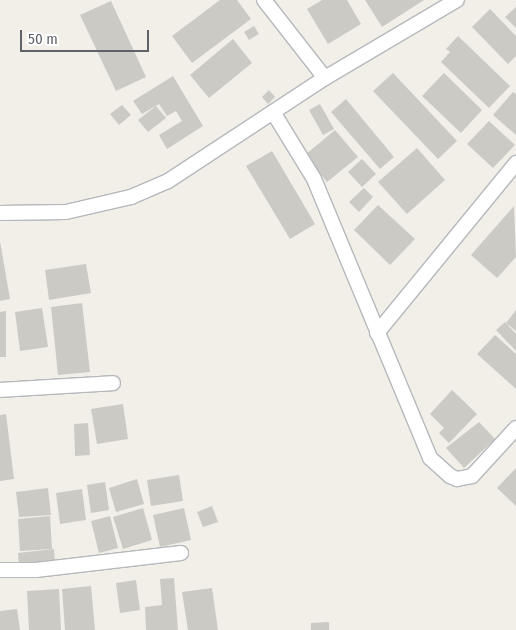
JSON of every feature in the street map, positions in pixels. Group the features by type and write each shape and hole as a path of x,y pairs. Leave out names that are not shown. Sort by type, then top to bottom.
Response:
{"street":[{"path":"264,0 325,78"},
{"path":"0,213 66,212 132,197 168,181 325,78 456,0"},
{"path":"273,112 314,179 430,458 450,476 457,479 472,476 516,428"},
{"path":"377,333 516,163"},
{"path":"0,390 113,383"},
{"path":"0,570 36,570 181,553"}],"building":[{"path":"220,0 237,0 251,19 192,63 172,36"},
{"path":"322,0 347,0 361,24 328,44 307,9"},
{"path":"365,0 424,0 382,27"},
{"path":"111,1 146,77 116,91 80,15"},
{"path":"516,7 516,28 505,17"},
{"path":"490,9 516,36 516,56 508,64 472,27"},
{"path":"254,26 259,34 249,40 244,32"},
{"path":"458,36 510,86 489,108 441,62 450,52 446,49"},
{"path":"233,39 252,63 209,98 190,75"},
{"path":"393,73 457,141 438,159 373,91"},
{"path":"444,73 482,110 461,133 422,96"},
{"path":"173,76 203,126 167,149 159,135 182,121 176,111 167,116 159,104 142,114 133,101"},
{"path":"269,90 275,97 268,104 262,97"},
{"path":"513,92 516,94 516,135 493,115"},
{"path":"346,99 394,157 380,169 331,112"},
{"path":"320,104 334,129 323,135 309,110"},
{"path":"122,105 131,115 119,125 110,114"},
{"path":"156,106 166,118 148,132 138,120"},
{"path":"489,121 515,145 493,168 467,144"},
{"path":"335,130 358,157 327,182 305,155"},
{"path":"417,148 445,180 407,214 378,182"},
{"path":"272,151 315,224 290,239 246,166"},
{"path":"362,159 376,174 362,187 348,172"},
{"path":"364,188 373,197 359,212 349,202"},
{"path":"378,205 415,239 390,265 354,230"},
{"path":"514,206 516,257 497,278 471,255"},
{"path":"0,241 10,299 0,301"},
{"path":"86,264 91,293 49,300 45,270"},
{"path":"82,303 90,372 58,375 51,307"},
{"path":"42,308 48,347 20,351 15,312"},
{"path":"516,310 516,331 506,323"},
{"path":"6,311 6,357 0,357 0,312"},
{"path":"505,322 516,334 516,351 496,330"},
{"path":"495,335 516,354 516,389 477,354"},
{"path":"452,390 477,414 449,443 439,433 444,428 430,414"},
{"path":"123,404 128,439 97,444 91,409"},
{"path":"6,414 14,479 0,481 0,415"},
{"path":"479,422 495,439 464,468 446,448"},
{"path":"88,423 90,455 75,456 74,424"},
{"path":"516,468 516,506 497,488"},
{"path":"179,475 183,501 151,506 147,480"},
{"path":"137,479 144,504 116,512 109,488"},
{"path":"105,482 109,510 91,513 87,485"},
{"path":"48,488 51,515 19,517 16,492"},
{"path":"82,489 86,520 60,524 56,493"},
{"path":"212,506 218,522 203,527 197,512"},
{"path":"143,508 152,540 123,549 113,517"},
{"path":"184,508 191,540 160,547 153,515"},
{"path":"50,516 52,549 20,551 18,519"},
{"path":"110,516 118,548 99,553 91,521"},
{"path":"54,549 55,563 19,566 18,553"},
{"path":"174,578 178,630 146,630 145,607 162,605 160,579"},
{"path":"136,580 140,610 120,613 116,583"},
{"path":"91,586 95,630 65,630 62,589"},
{"path":"212,588 218,630 188,630 182,592"},
{"path":"59,589 61,630 29,630 27,591"},
{"path":"17,609 20,630 0,630 0,611"},
{"path":"329,622 329,630 311,630 311,623"}]}
